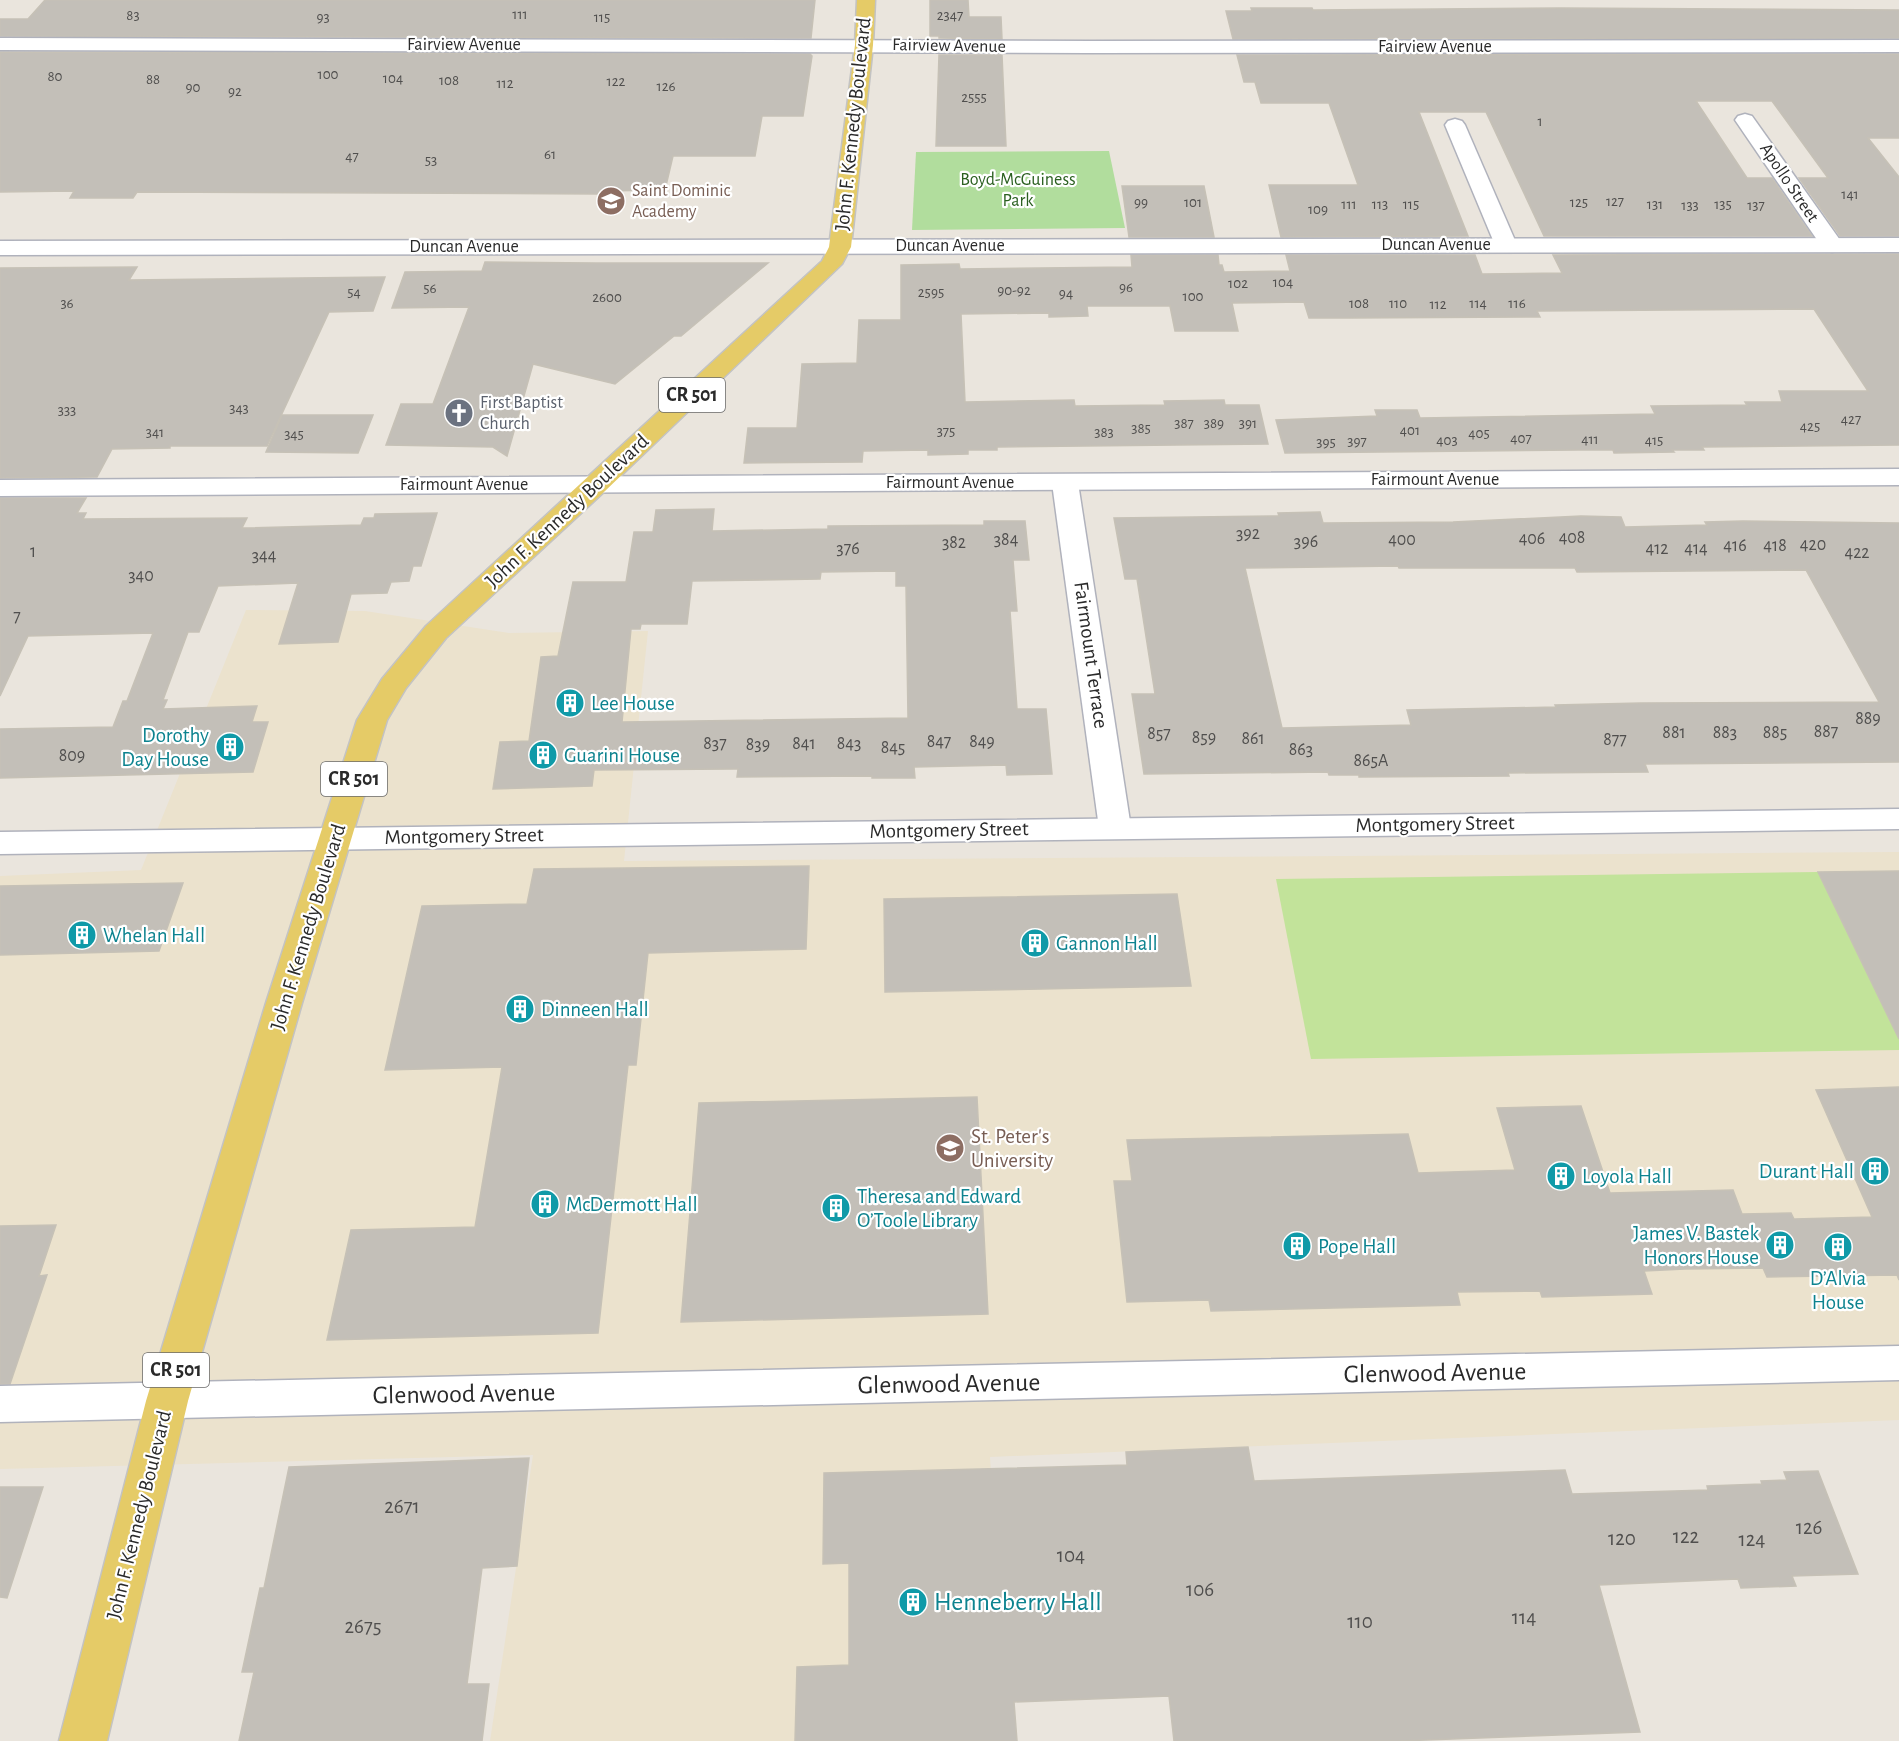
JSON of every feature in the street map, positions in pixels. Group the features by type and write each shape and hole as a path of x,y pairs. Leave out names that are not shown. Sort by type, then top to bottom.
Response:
{"main road":[{"name":"John F. Kennedy Boulevard","path":"83,1741 167,1401 284,1003 372,720 393,685 436,632 831,264 840,247 864,45 866,0"}],"street":[{"name":"Fairview Avenue","path":"0,44 1091,47 1899,46"},
{"name":"Apollo Street","path":"1746,120 1832,245"},
{"path":"1455,125 1506,245"},
{"name":"Duncan Avenue","path":"0,248 1899,245"},
{"name":"Fairmount Avenue","path":"0,488 1899,477"},
{"name":"Fairmount Terrace","path":"1065,483 1115,828"},
{"name":"Montgomery Street","path":"0,843 1899,819"},
{"name":"Glenwood Avenue","path":"0,1404 1899,1363"}],"shaded area":[{"name":"St. Peter's University","path":"246,610 365,611 509,633 648,631 624,861 1899,852 1899,1420 990,1457 1008,1741 490,1741 533,1455 0,1469 0,876 141,870"}],"green space":[{"name":"Boyd-McGuiness Park","path":"1109,151 1125,228 912,230 916,152"},
{"path":"1818,872 1899,1039 1899,1050 1311,1059 1276,879"}],"building":[{"path":"45,0 815,0 811,38 0,36 0,19 28,19"},
{"path":"930,0 968,0 969,17 1001,17 1002,39 930,36"},
{"path":"1251,8 1312,8 1313,10 1560,8 1899,10 1899,38 1233,39 1226,11 1252,11"},
{"path":"0,52 810,54 812,56 803,116 762,116 755,156 673,156 665,190 599,191 598,194 137,192 133,198 70,198 74,191 0,192"},
{"path":"1899,54 1899,138 1868,138 1899,177 1899,236 1840,236 1799,178 1828,178 1772,101 1696,101 1747,178 1772,178 1812,236 1544,236 1486,112 1419,112 1468,236 1281,237 1269,185 1358,185 1329,103 1261,103 1255,82 1244,82 1237,55"},
{"path":"939,55 1002,55 1006,146 936,146"},
{"path":"1122,186 1204,186 1214,237 1129,237"},
{"path":"1899,254 1899,445 1702,447 1704,450 1614,453 1613,450 1578,450 1285,453 1276,420 1377,416 1375,410 1417,410 1420,418 1655,414 1651,406 1747,405 1745,402 1782,402 1779,391 1868,391 1814,309 1537,311 1540,317 1309,318 1304,302 1232,303 1238,331 1175,331 1170,306 1087,306 1088,316 1049,317 1049,313 961,314 965,402 1074,400 1075,406 1165,405 1164,401 1224,400 1225,405 1259,405 1268,444 997,447 997,450 968,450 968,454 928,455 928,450 863,451 862,462 744,463 748,428 797,428 802,364 857,363 859,320 901,320 901,265 959,264 960,269 1132,267 1131,255 1218,255 1219,265 1222,265 1224,272 1290,271 1286,255 1475,255 1482,274 1562,273 1553,255"},
{"path":"485,262 768,263 681,336 674,336 615,384 533,364 507,456 493,447 386,445 401,404 433,404 469,307 392,308 405,272 482,271"},
{"path":"137,267 129,280 385,277 373,311 329,312 267,446 170,446 170,448 112,449 97,477 0,478 0,268"},
{"path":"282,415 373,415 358,453 266,452"},
{"path":"0,498 86,498 77,513 86,513 83,519 247,518 242,528 361,525 364,518 374,518 375,514 437,513 421,566 413,566 409,581 391,582 387,593 351,594 338,642 279,644 298,583 218,586 199,632 188,632 163,700 167,700 163,709 257,706 252,722 268,722 253,772 0,778 0,729 113,727 123,701 127,701 153,633 28,636 0,696"},
{"path":"714,509 712,531 828,529 828,526 984,525 984,521 1025,521 1029,560 1013,560 1017,611 1010,611 1017,709 1046,709 1052,774 1007,775 1006,765 914,767 915,778 737,777 738,769 594,770 592,786 493,789 500,742 529,741 541,657 558,656 573,582 626,582 634,532 653,532 656,510","holes":["896,571 896,586 906,586 908,718 622,722 631,629 640,629 641,624 687,624 692,581 820,579 821,572"]},
{"path":"1320,512 1323,523 1453,522 1581,516 1621,517 1625,527 1707,525 1705,522 1743,521 1899,523 1899,762 1645,764 1648,772 1508,773 1509,776 1359,777 1359,775 1329,775 1328,772 1144,774 1132,694 1155,694 1137,579 1125,579 1114,518 1279,516 1278,513","holes":["1398,566 1399,568 1575,568 1577,572 1806,570 1879,702 1641,703 1407,710 1411,725 1282,728 1245,568"]},
{"path":"809,866 806,949 648,953 636,1065 628,1065 598,1333 327,1340 351,1230 475,1227 502,1067 385,1070 422,906 527,904 534,869"},
{"path":"1899,871 1899,1039 1818,872"},
{"name":"Whelan Hall","path":"183,883 159,951 0,955 0,886"},
{"name":"Gannon Hall","path":"1177,894 1191,986 885,992 884,899"},
{"path":"1899,1087 1899,1280 1897,1275 1767,1277 1763,1268 1685,1269 1644,1271 1652,1294 1542,1297 1540,1291 1457,1292 1460,1305 1211,1311 1209,1300 1127,1302 1114,1181 1132,1181 1127,1140 1408,1134 1418,1173 1515,1170 1497,1108 1581,1106 1610,1193 1733,1190 1742,1214 1791,1213 1794,1219 1872,1217 1816,1090"},
{"name":"Theresa and Edward O’Toole Library","path":"977,1097 988,1314 681,1322 699,1103"},
{"path":"56,1225 39,1276 47,1275 10,1384 0,1384 0,1226"},
{"path":"1248,1447 1254,1481 1565,1470 1572,1494 1708,1490 1707,1486 1762,1484 1761,1481 1787,1480 1784,1472 1818,1471 1858,1574 1792,1576 1796,1586 1741,1588 1738,1579 1599,1585 1640,1732 1399,1741 1174,1741 1169,1696 1014,1702 1017,1741 795,1741 797,1667 849,1665 849,1563 823,1564 824,1473 1127,1465 1126,1452"},
{"path":"529,1458 517,1566 482,1568 467,1684 489,1684 482,1741 239,1741 254,1672 242,1672 260,1588 264,1588 289,1467"},
{"path":"0,1487 43,1487 7,1598 0,1597"}],"place":[{"name":"Saint Dominic Academy","path":"611,201"},
{"name":"First Baptist Church","path":"459,413"},
{"name":"Lee House","path":"570,703"},
{"name":"Dorothy Day House","path":"230,747"},
{"name":"Guarini House","path":"543,755"},
{"name":"Whelan Hall","path":"82,935"},
{"name":"Gannon Hall","path":"1035,943"},
{"name":"Dinneen Hall","path":"520,1009"},
{"name":"St. Peter's University","path":"950,1148"},
{"name":"Durant Hall","path":"1875,1171"},
{"name":"Loyola Hall","path":"1561,1176"},
{"name":"McDermott Hall","path":"545,1204"},
{"name":"Theresa and Edward O’Toole Library","path":"836,1208"},
{"name":"James V. Bastek Honors House","path":"1780,1245"},
{"name":"Pope Hall","path":"1297,1246"},
{"name":"D’Alvia House","path":"1838,1247"},
{"name":"Henneberry Hall","path":"913,1602"}]}
